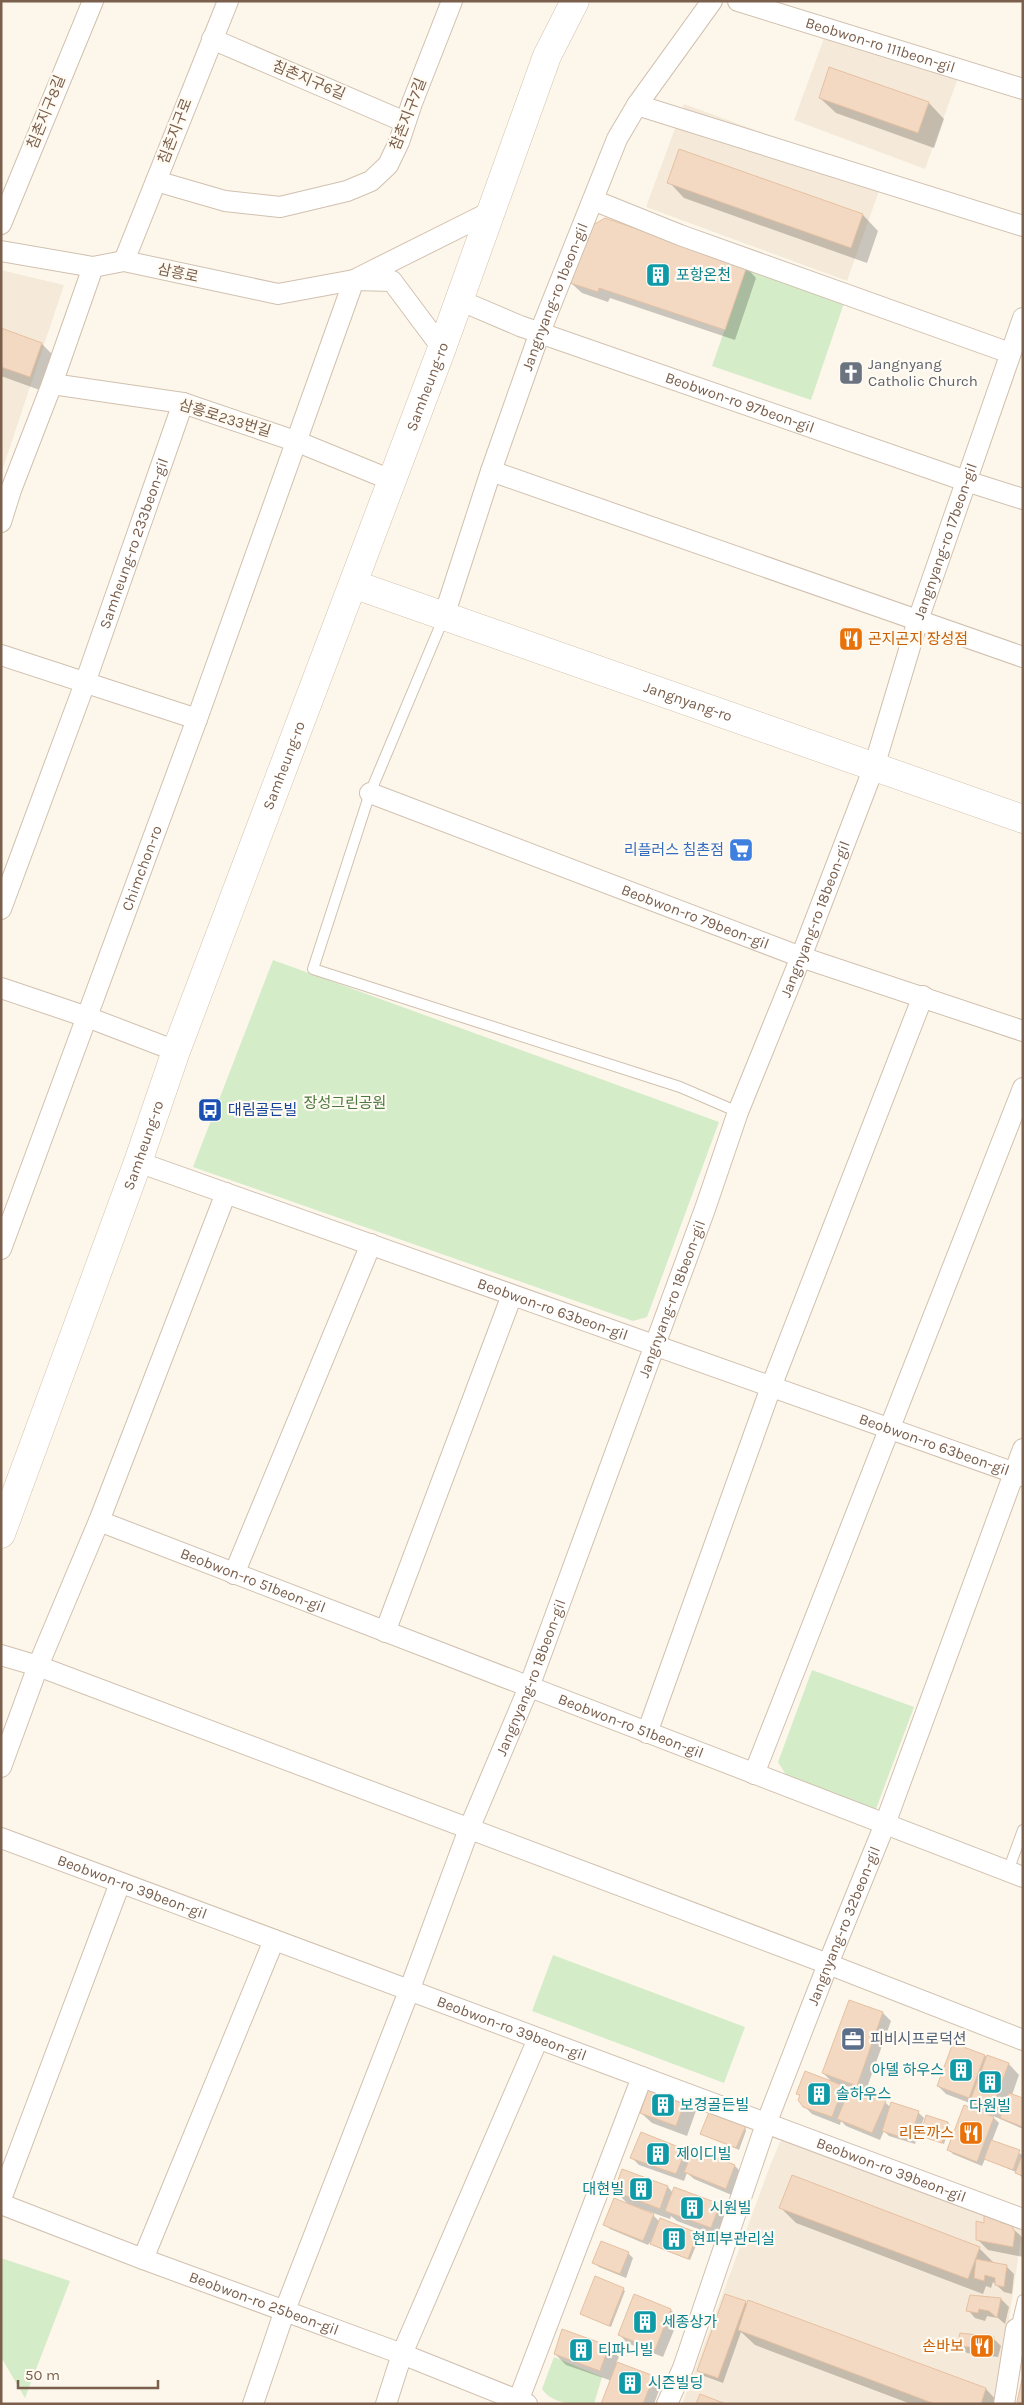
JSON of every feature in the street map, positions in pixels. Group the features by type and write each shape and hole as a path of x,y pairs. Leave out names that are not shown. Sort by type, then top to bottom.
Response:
{"main road":[{"name":"Samheung-ro","path":"1,1534 138,1162 176,1051 442,348 547,56 575,1"},
{"name":"Jangnyang-ro","path":"353,584 1023,819"}],"street":[{"name":"침촌지구8길","path":"1,224 93,1"},
{"name":"침촌지구로","path":"124,261 228,1"},
{"name":"Jangnyang-ro 1beon-gil","path":"444,616 491,471 540,332 617,139 637,105 712,1"},
{"name":"Beobwon-ro 111beon-gil","path":"738,1 1023,89"},
{"name":"참촌지구7길","path":"156,180 225,201 280,207 317,200 371,181 388,165 399,142 451,2"},
{"name":"침촌지구6길","path":"212,39 405,122"},
{"path":"637,105 1023,226"},
{"path":"593,200 680,235 1010,353"},
{"name":"삼흥로","path":"354,280 490,212"},
{"name":"삼흥로","path":"1,251 93,267 124,261 278,294 354,280 392,280 442,348"},
{"path":"1,522 93,267"},
{"path":"1,654 197,719 298,442 354,280"},
{"name":"Beobwon-ro 97beon-gil","path":"459,300 540,332 966,481 1023,499"},
{"name":"Jangnyang-ro 17beon-gil","path":"874,767 918,620 1023,318"},
{"name":"삼흥로233번길","path":"52,384 183,403 298,442 391,480"},
{"name":"Samheung-ro 233beon-gil","path":"85,683 183,403"},
{"path":"491,471 1023,657"},
{"path":"1,909 85,683"},
{"name":"Chimchon-ro","path":"1,1248 197,719"},
{"name":"Jangnyang-ro 18beon-gil","path":"253,2404 285,2310 409,1991 469,1829 529,1687 653,1345 705,1209 738,1112 874,767"},
{"name":"Beobwon-ro 79beon-gil","path":"370,793 801,956 1023,1031"},
{"path":"1,988 87,1017 176,1051"},
{"path":"647,1733 771,1387 923,996"},
{"path":"754,1774 891,1429 1023,1088"},
{"name":"Beobwon-ro 63beon-gil","path":"138,1162 1018,1474"},
{"path":"1,1767 38,1666 99,1521 226,1193"},
{"path":"234,1574 371,1244"},
{"path":"385,1632 512,1295"},
{"name":"Jangnyang-ro 32beon-gil","path":"667,2404 683,2368 766,2124 885,1824 1018,1474 1023,1449"},
{"name":"Beobwon-ro 51beon-gil","path":"99,1521 1015,1874"},
{"path":"1,1655 38,1666 828,1964 1023,2040"},
{"name":"Beobwon-ro 39beon-gil","path":"1,1838 1023,2219"},
{"path":"1,2199 120,1883"},
{"path":"143,2259 274,1940"},
{"path":"386,2404 402,2354 538,2039"},
{"path":"521,2403 642,2077"},
{"name":"Beobwon-ro 25beon-gil","path":"1,2204 143,2259 402,2354 521,2403"},
{"path":"1004,2404 1016,2329"}],"lane":[{"path":"444,616 370,793 313,969 680,1087 738,1112"},
{"path":"1015,1874 1023,1830"},
{"path":"1016,2329 1023,2300"}],"shaded area":[{"path":"830,22 961,70 925,169 794,120"},
{"path":"684,104 884,177 847,281 646,207"},
{"path":"1,270 64,285 1,474"},
{"path":"789,2137 1023,2226 996,2404 682,2404 771,2163 780,2142"}],"green space":[{"path":"747,266 845,300 811,400 712,366"},
{"name":"장성그린공원","path":"273,960 719,1122 647,1317 633,1321 193,1167"},
{"path":"812,1670 914,1707 876,1809 869,1810 788,1778 778,1762"},
{"path":"553,1955 745,2027 724,2083 532,2011"},
{"path":"1,2258 70,2281 25,2398 1,2357"},
{"path":"554,2357 602,2377 594,2404 558,2401 542,2389"}],"building":[{"path":"829,67 929,102 918,133 819,98"},
{"path":"679,149 863,214 851,248 667,183"},
{"name":"포항온천","path":"605,218 747,266 725,330 599,288 598,292 570,283 588,228"},
{"path":"1,328 42,343 30,377 1,367"},
{"path":"849,2000 883,2012 857,2086 822,2073"},
{"name":"아델 하우스","path":"953,2043 985,2055 969,2098 937,2086"},
{"name":"다원빌","path":"987,2055 1009,2063 992,2109 970,2101"},
{"name":"솔하우스","path":"805,2071 844,2086 832,2117 803,2107 798,2100 800,2095 796,2094"},
{"name":"보경골든빌","path":"656,2085 687,2096 676,2126 640,2113 648,2090"},
{"path":"851,2086 886,2101 872,2133 837,2119"},
{"path":"1009,2093 1023,2098 1023,2127 1000,2118"},
{"path":"891,2102 919,2111 910,2140 882,2131"},
{"path":"712,2105 745,2122 745,2128 736,2148 700,2134"},
{"name":"리돈까스","path":"964,2105 994,2117 977,2162 947,2150"},
{"path":"926,2115 948,2122 942,2143 920,2136"},
{"name":"제이디빌","path":"641,2132 686,2150 676,2174 630,2158"},
{"path":"991,2140 1020,2150 1013,2170 984,2159"},
{"path":"694,2148 735,2165 726,2189 684,2172"},
{"path":"1023,2153 1023,2176 1015,2173"},
{"name":"대현빌","path":"622,2169 668,2186 660,2209 614,2191"},
{"path":"792,2175 980,2247 968,2279 779,2208"},
{"name":"시원빌","path":"674,2187 720,2204 711,2228 665,2211"},
{"path":"614,2198 654,2214 643,2241 603,2225"},
{"path":"984,2216 1000,2217 1001,2223 1010,2223 1015,2232 1013,2247 976,2240 976,2221 984,2223"},
{"name":"현피부관리실","path":"660,2218 698,2233 688,2259 650,2244"},
{"path":"601,2241 629,2252 620,2274 592,2263"},
{"path":"976,2259 1007,2265 1004,2287 995,2285 995,2278 985,2275 984,2281 974,2278"},
{"path":"595,2276 624,2288 609,2326 580,2314"},
{"name":"세종상가","path":"634,2294 671,2309 655,2350 618,2335"},
{"path":"725,2294 746,2301 718,2378 697,2371"},
{"path":"970,2295 1001,2298 997,2318 989,2311 979,2309 978,2313 966,2311"},
{"path":"748,2300 986,2388 981,2404 935,2404 738,2330"},
{"name":"티파니빌","path":"562,2329 609,2346 600,2371 554,2354"},
{"path":"960,2333 994,2337 991,2349 957,2346"},
{"name":"시즌빌딩","path":"617,2362 654,2376 643,2404 601,2404"},
{"path":"1023,2379 1023,2403 1017,2402"},
{"path":"700,2394 726,2404 696,2404"}],"place":[{"name":"포항온천","path":"658,275"},
{"name":"Jangnyang Catholic Church","path":"851,373"},
{"name":"곤지곤지 장성점","path":"851,639"},
{"name":"리플러스 침촌점","path":"741,850"},
{"name":"대림골든빌","path":"210,1110"},
{"name":"피비시프로덕션","path":"853,2039"},
{"name":"아델 하우스","path":"961,2070"},
{"name":"다원빌","path":"990,2082"},
{"name":"솔하우스","path":"819,2094"},
{"name":"보경골든빌","path":"663,2105"},
{"name":"리돈까스","path":"971,2133"},
{"name":"제이디빌","path":"658,2154"},
{"name":"대현빌","path":"641,2189"},
{"name":"시원빌","path":"692,2208"},
{"name":"현피부관리실","path":"674,2239"},
{"name":"세종상가","path":"645,2322"},
{"name":"손바보","path":"982,2346"},
{"name":"티파니빌","path":"581,2350"},
{"name":"시즌빌딩","path":"630,2383"}]}
